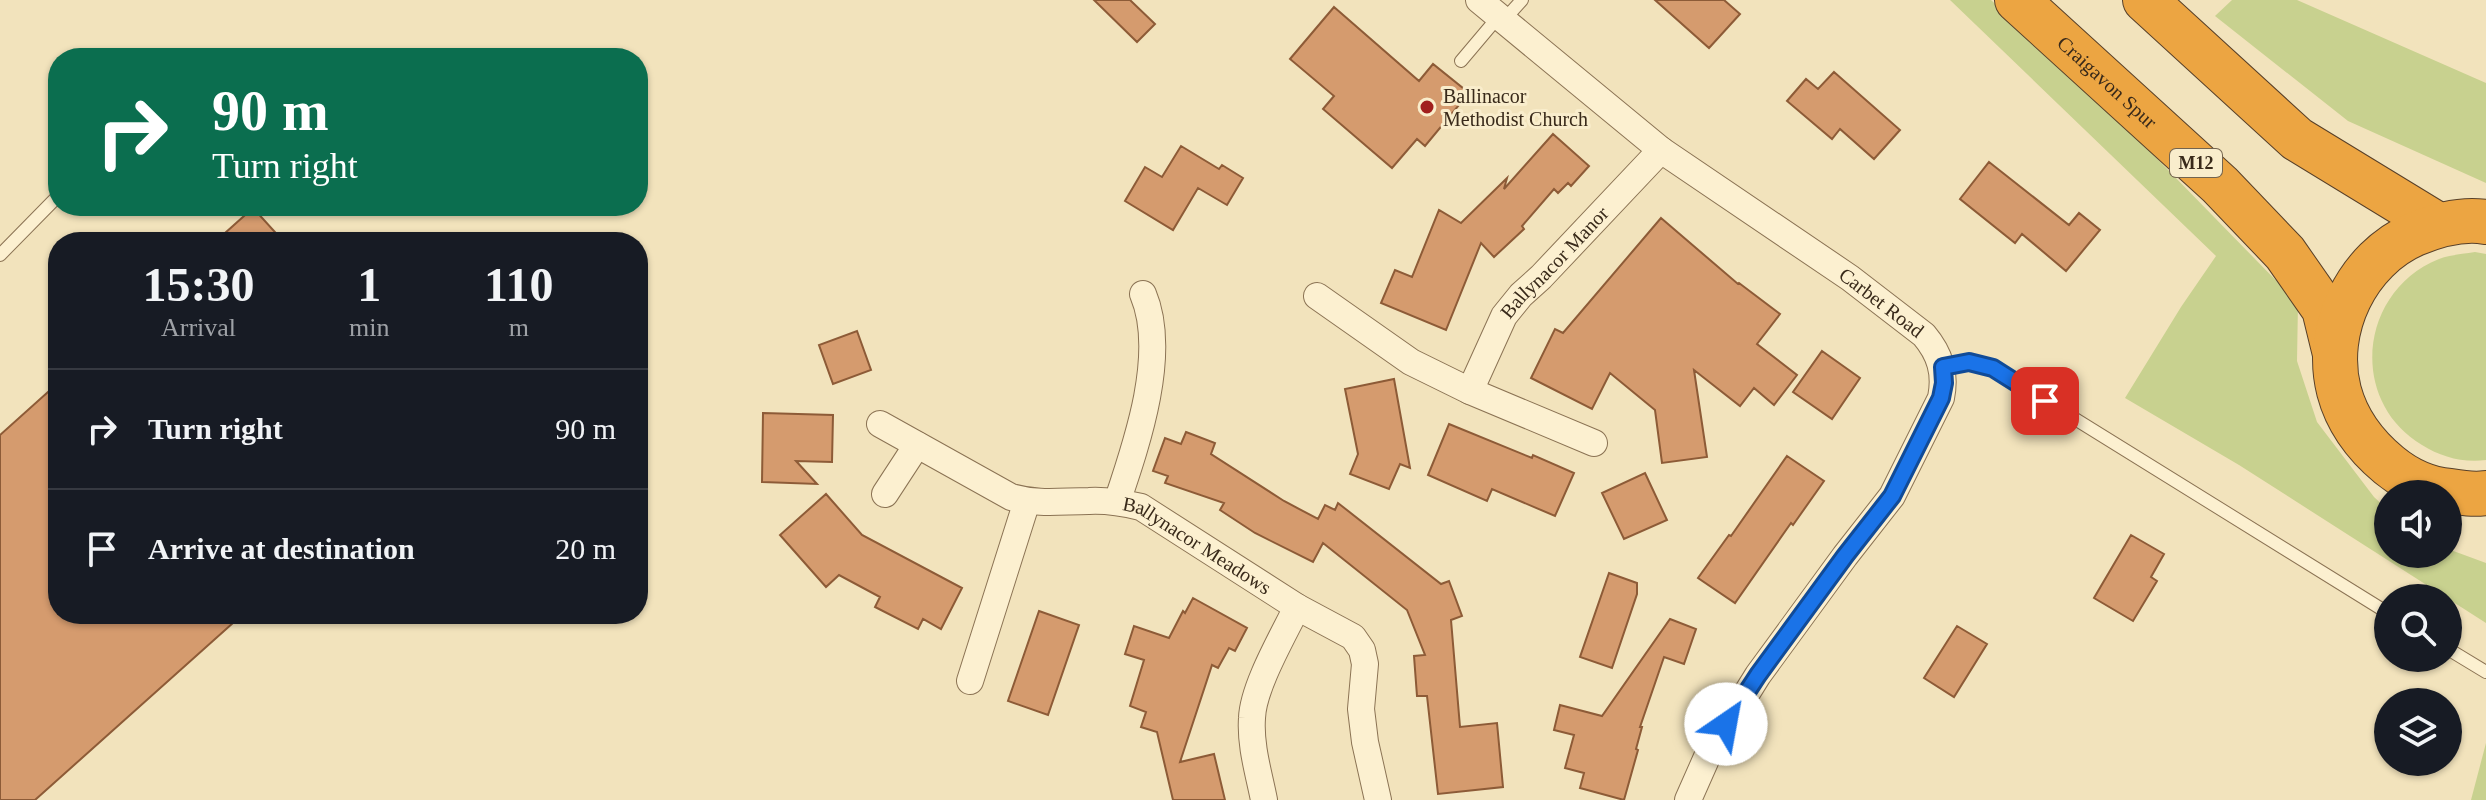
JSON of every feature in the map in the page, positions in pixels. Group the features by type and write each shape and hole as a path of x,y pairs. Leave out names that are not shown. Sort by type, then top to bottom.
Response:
{"highway":[{"name":"Craigavon Spur","path":"2017,0 2220,185 2285,253 2324,309 2335,354"},
{"name":"M12","path":"2145,0 2297,139 2472,221"},
{"name":"M12","path":"2472,221 2401,240 2378,257 2363,275 2343,312 2335,354 2339,391 2355,428 2374,453 2400,474 2418,483 2437,490 2484,495"}],"street":[{"name":"Carbet Road","path":"1494,12 1661,150 1850,278 1924,335 1933,345 1943,367"},
{"name":"Ballynacor Manor","path":"1470,391 1504,316 1661,150"},
{"path":"1117,502 1138,438 1151,364 1153,324 1143,294"},
{"path":"1317,296 1411,362 1470,391 1594,443"},
{"path":"1688,800 1707,757 1758,675 1892,496 1941,398 1943,367"},
{"name":"Ballynacor Meadows","path":"880,424 1011,497 1027,501 1117,502 1141,507 1297,607 1353,637 1362,650 1365,664 1361,709 1378,800"},
{"path":"885,494 917,445"},
{"path":"970,681 1027,501"},
{"path":"1264,800 1253,746 1251,717 1256,696 1297,607"}],"lane":[{"path":"1461,61 1494,12 1522,0"},
{"path":"0,255 48,206"},
{"path":"1943,367 1969,362 1993,368 2374,604"},
{"path":"2462,657 2486,672"}],"green space":[{"path":"1950,0 1991,0 2130,131 2298,303 2297,361 2317,422 2374,497 2374,551 2239,465 2125,398 2216,256"},
{"path":"2232,0 2297,0 2486,83 2486,183 2348,121 2215,16"},
{"path":"2475,252 2486,254 2486,460 2477,461 2437,453 2398,426 2382,402 2374,375 2373,348 2379,320 2392,295 2412,274 2439,259"},
{"path":"2462,554 2486,563 2486,623 2462,608 2462,584 2425,584 2400,568 2462,568"},
{"path":"2486,743 2486,800 2471,800"}],"building":[{"path":"1094,0 1130,0 1155,24 1137,42"},
{"path":"1655,0 1724,0 1740,14 1709,48"},
{"name":"Ballinacor Methodist Church","path":"1334,7 1419,81 1433,64 1469,93 1425,146 1417,139 1392,168 1323,109 1334,96 1290,59"},
{"path":"1834,72 1900,130 1874,159 1840,129 1832,139 1787,101 1806,79 1818,89"},
{"path":"1553,134 1589,166 1571,186 1568,183 1558,193 1554,189 1522,226 1524,229 1494,257 1481,243 1446,330 1381,303 1395,270 1412,277 1439,210 1461,223 1507,178 1504,189"},
{"path":"1181,146 1219,169 1222,165 1243,178 1227,205 1198,188 1173,230 1125,201 1145,167 1162,177"},
{"path":"1989,162 2069,225 2079,213 2100,230 2066,271 2022,234 2015,243 1960,199"},
{"path":"244,216 260,216 275,232 226,232"},
{"path":"1661,218 1738,284 1780,314 1757,344 1797,375 1774,405 1754,388 1740,406 1694,370 1707,457 1662,463 1655,410 1610,373 1592,409 1531,378 1555,329 1563,333"},
{"path":"857,331 871,370 833,384 819,345"},
{"path":"1822,351 1860,378 1832,419 1793,392"},
{"path":"1394,379 1410,468 1400,464 1389,489 1350,474 1358,454 1345,389"},
{"path":"48,392 48,624 232,624 35,800 0,800 0,435"},
{"path":"763,413 833,415 832,462 796,461 817,484 762,482"},
{"path":"1449,424 1574,473 1555,516 1492,489 1487,501 1428,475"},
{"path":"1186,432 1215,443 1211,454 1318,519 1325,505 1335,510 1338,503 1441,584 1449,581 1462,616 1451,620 1460,727 1497,723 1503,787 1438,794 1427,696 1417,696 1414,656 1425,655 1407,610 1323,543 1313,562 1255,533 1220,510 1224,503 1165,483 1168,476 1153,471 1165,438 1181,444"},
{"path":"1787,456 1824,481 1735,603 1698,578"},
{"path":"1645,473 1667,520 1624,539 1602,493"},
{"path":"826,494 862,535 962,588 941,629 923,619 918,629 875,607 880,597 839,575 826,587 780,535"},
{"path":"2131,535 2164,554 2151,577 2157,581 2133,621 2094,598"},
{"path":"1609,573 1637,583 1637,594 1612,668 1580,657"},
{"path":"1193,598 1247,628 1235,651 1229,648 1218,668 1212,665 1180,762 1214,754 1225,800 1173,800 1157,732 1141,727 1146,712 1130,706 1144,660 1125,654 1134,626 1169,638"},
{"path":"1039,611 1079,625 1048,715 1008,701"},
{"path":"1670,619 1696,629 1684,664 1664,657 1640,727 1638,750 1624,800 1580,788 1584,773 1565,768 1574,735 1554,730 1560,705 1602,716"},
{"path":"1957,626 1987,644 1954,697 1924,678"}],"place":[{"name":"Ballinacor Methodist Church","path":"1427,107"}],"route":[{"path":"1726,724 1758,675 1892,496 1941,398 1943,367 1969,362 1993,368 2045,401"}]}
